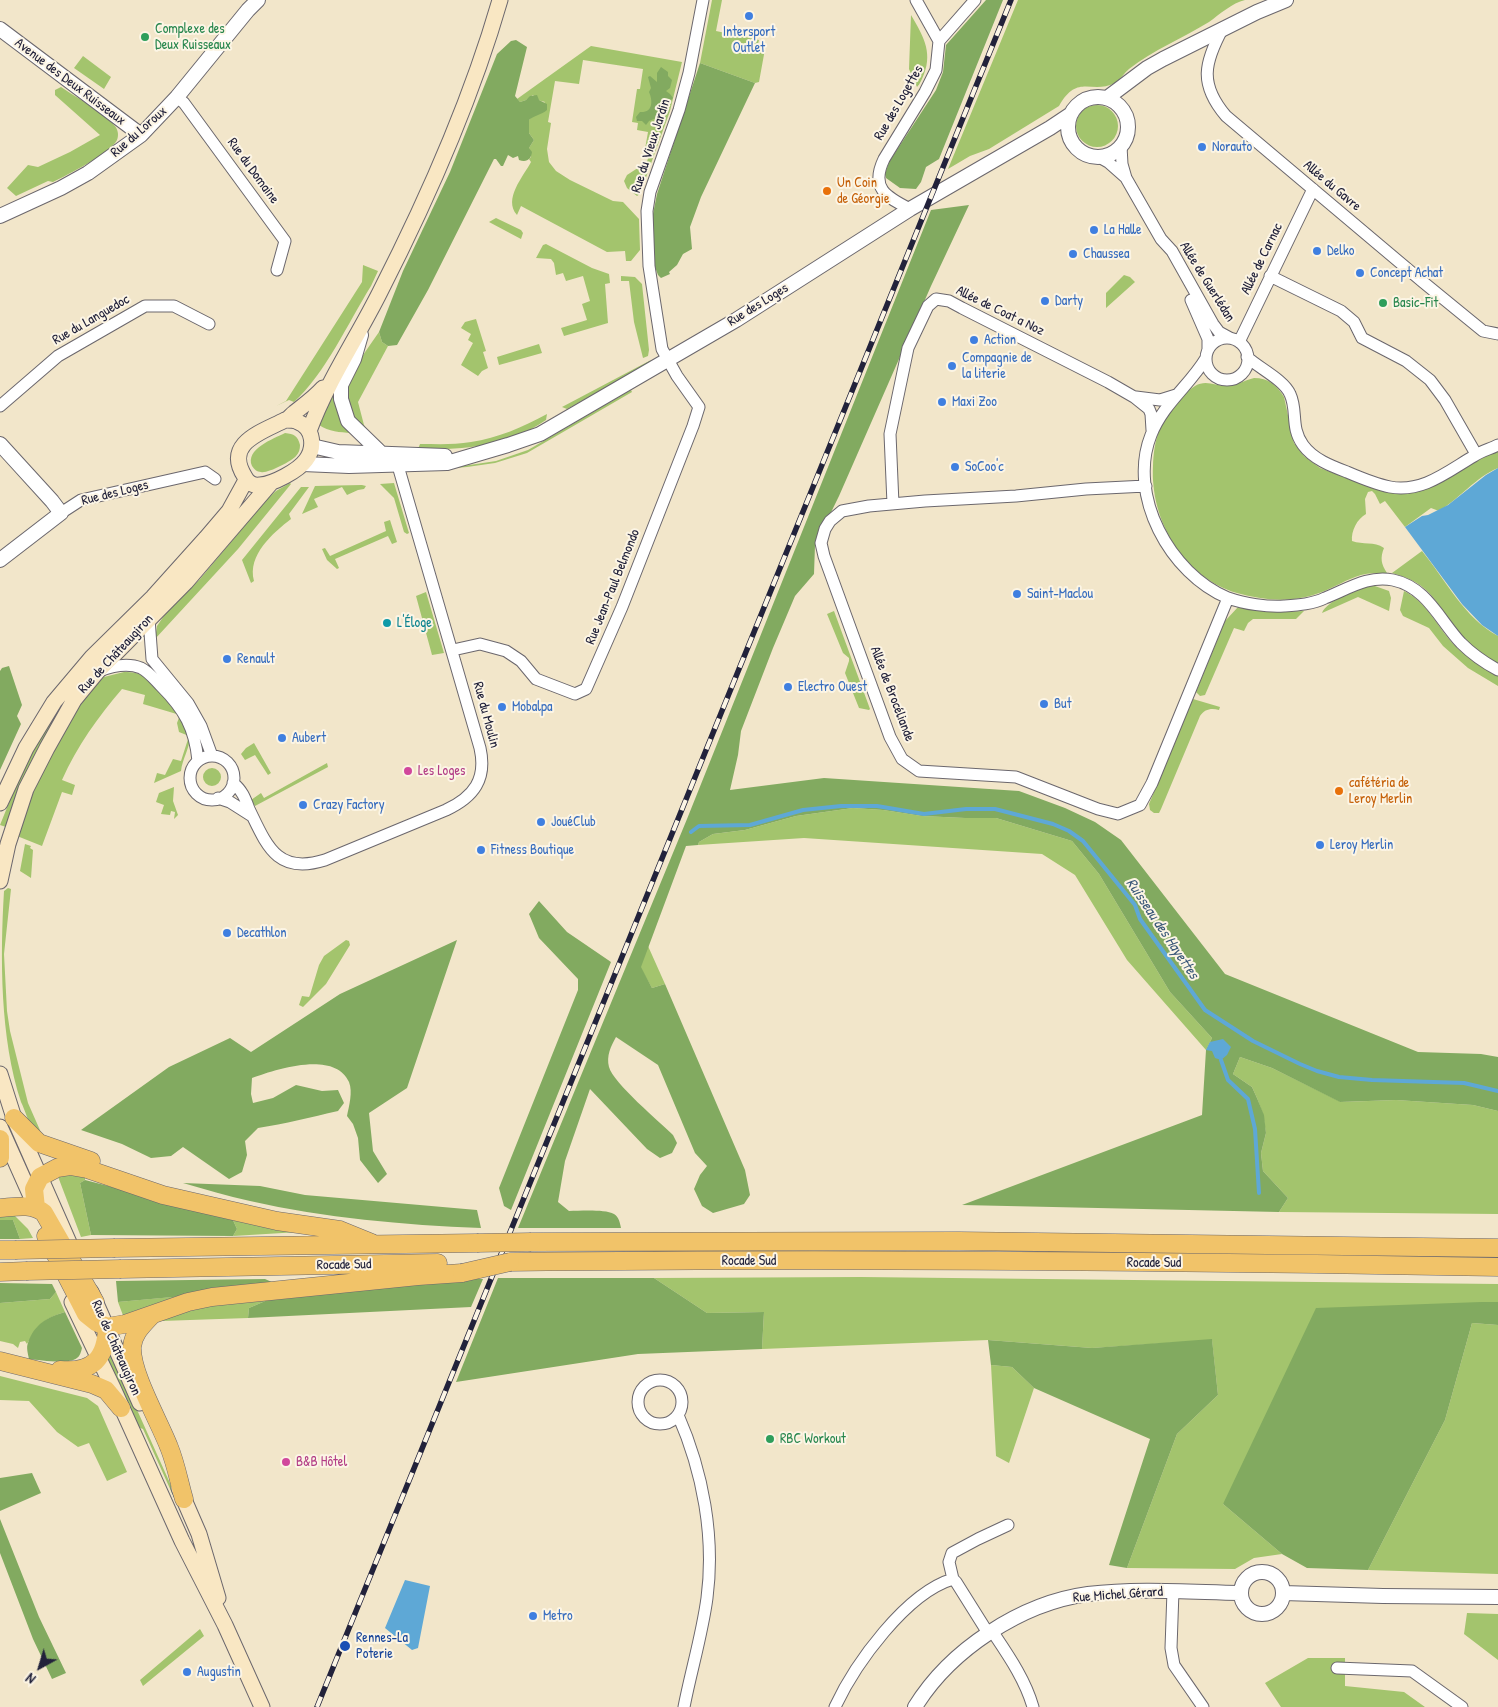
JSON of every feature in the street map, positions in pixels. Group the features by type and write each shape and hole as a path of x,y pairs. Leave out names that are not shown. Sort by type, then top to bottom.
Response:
{"highway":[{"path":"7,1123 44,1145 124,1173 193,1202"},
{"path":"0,1139 0,1158"},
{"path":"36,1208 34,1189 40,1177 57,1168 70,1166 87,1169 163,1195 277,1221 340,1230 372,1243"},
{"path":"0,1208 27,1206 36,1208 44,1213 95,1302"},
{"path":"46,1236 86,1314 92,1320 107,1327 125,1324 188,1302 212,1297 418,1276 465,1268"},
{"name":"Rocade Sud","path":"7,1250 372,1243 959,1241 1498,1248"},
{"name":"Rocade Sud","path":"0,1272 121,1269 465,1268 516,1262 953,1261 1315,1264 1498,1268"},
{"path":"153,1314 134,1337 132,1348 134,1361 170,1449 184,1500"},
{"path":"27,1367 70,1371 83,1369 99,1358 104,1351 107,1327"},
{"path":"0,1361 96,1386 106,1390 121,1408"}],"main road":[{"path":"334,376 314,398 287,420 256,434 241,448 238,459 240,470 246,480 258,486 270,484 297,469 307,459 317,409 364,325 429,190 470,92 500,0"},
{"path":"287,420 299,422 311,438"},
{"name":"Rue de Châteaugiron","path":"0,803 26,748 54,702 92,657 153,597 206,538 229,510 246,480"},
{"name":"Rue de Châteaugiron","path":"0,878 17,814 36,768 74,700 97,672 211,554 270,484"},
{"name":"Rue de Châteaugiron","path":"0,1074 7,1123 46,1236 76,1312 99,1358 182,1541 226,1625 262,1707"},
{"name":"Rue de Châteaugiron","path":"7,1123 40,1177 184,1500 208,1558 226,1625"}],"street":[{"name":"Rue du Loroux","path":"0,216 61,188 88,173 141,135 177,97 250,5 258,0"},
{"name":"Rue du Vieux Jardin","path":"668,360 662,348 649,266 647,211 650,192 679,110 689,73 703,0"},
{"path":"916,0 938,41 975,0"},
{"path":"1107,98 1148,68 1223,28 1286,0"},
{"name":"Allée du Gavre","path":"1223,28 1207,62 1206,73 1212,98 1226,116 1423,282 1483,330 1498,334"},
{"name":"Avenue des Deux Ruisseaux","path":"0,29 141,135"},
{"name":"Rue des Logettes","path":"910,209 890,199 881,188 878,177 884,158 936,70 938,41"},
{"path":"1124,113 1128,90 1133,78"},
{"name":"Rue du Domaine","path":"177,97 184,103 285,241 277,270"},
{"path":"1089,98 1107,98 1117,104 1124,113 1128,126 1127,133 1120,146 1111,153 1099,156 1082,152 1071,140 1068,127 1071,114 1078,104 1089,98"},
{"name":"Rue des Loges","path":"311,438 338,452 392,458 466,457 540,434 668,360 779,293 910,209 1071,114"},
{"path":"1041,133 1071,140"},
{"name":"Allée de Guerlédan","path":"1120,146 1126,178 1161,239 1172,251 1213,324 1220,332 1234,340"},
{"name":"Allée de Guerlédan","path":"1099,156 1126,178"},
{"name":"Allée de Carnac","path":"1234,340 1270,276 1313,189"},
{"name":"Allée de Guerlédan","path":"1161,239 1164,250 1198,312 1208,339 1207,353"},
{"path":"1270,276 1341,311 1354,322 1362,338 1406,361 1430,380 1445,400 1476,454"},
{"name":"Allée de Coat a Noz","path":"893,504 890,434 908,348 928,306 936,299 949,301 1134,397 1149,409 1153,420 1151,435"},
{"name":"Rue du Languedoc","path":"0,406 58,356 145,306 174,306 209,324"},
{"path":"364,325 354,359 341,385 341,399 348,421 392,458"},
{"path":"1207,353 1206,363 1212,373 1221,379 1233,379 1242,373 1245,368 1247,357 1245,349 1234,340 1219,339 1207,353 1200,367 1165,409 1151,435 1148,448 1146,486 1152,514 1167,545 1192,574 1228,598 1265,605 1304,604 1324,599 1362,582 1374,579 1395,580 1421,594 1461,643 1474,655 1498,670"},
{"path":"1247,357 1289,391 1293,403 1295,428 1304,447 1319,460 1373,483 1392,487 1414,487 1431,482 1476,454 1498,445"},
{"name":"Rue Jean-Paul Belmondo","path":"453,650 480,644 506,652 522,661 536,679 575,694 586,689 622,607 699,407 668,360"},
{"name":"Allée de Coat a Noz","path":"1134,397 1160,400 1176,395"},
{"path":"0,444 52,501 60,513"},
{"name":"Rue des Loges","path":"303,464 349,466 392,458"},
{"name":"Rue du Moulin","path":"233,783 241,790 270,849 279,857 294,864 310,865 446,810 465,800 478,784 484,762 453,650 392,458"},
{"name":"Rue des Loges","path":"0,560 60,513 81,500 205,472 215,479"},
{"name":"Allée de Brocéliande","path":"1146,486 869,506 842,511 830,521 825,529 822,542 824,556 890,737 902,759 918,771 1016,777 1118,814 1140,805 1152,783 1228,598"},
{"path":"149,619 152,659 188,703 203,732 212,756"},
{"path":"97,672 110,666 124,666 140,668 150,674 184,712 194,734 198,761"},
{"path":"212,756 219,757 228,763 234,774 233,783 229,791 218,798 206,798 194,789 190,774 198,761 212,756"},
{"name":"Rue du Moulin","path":"218,798 230,802 254,818"},
{"path":"678,1415 674,1420 661,1424 648,1421 639,1409 637,1401 643,1386 656,1379 671,1382 678,1388 682,1397 682,1406 678,1415 689,1439 703,1493 708,1524 709,1573 706,1600 684,1707"},
{"path":"1008,1525 978,1538 952,1553 949,1562 953,1579 1018,1670 1029,1693 1033,1707"},
{"path":"1259,1572 1266,1572 1276,1577 1281,1584 1283,1593 1281,1602 1276,1610 1262,1615 1248,1610 1242,1603 1240,1593 1247,1577 1259,1572"},
{"path":"835,1707 851,1678 888,1628 932,1588 953,1579"},
{"path":"1173,1591 1171,1648 1174,1664 1203,1707"},
{"name":"Rue Michel Gérard","path":"915,1707 952,1662 990,1632 1037,1608 1088,1594 1173,1591 1240,1593"},
{"path":"1283,1593 1498,1597"},
{"path":"1337,1668 1412,1670 1462,1707"}],"green space":[{"path":"712,0 722,0 716,31 759,40 757,48 765,49 759,82 755,83 700,63"},
{"path":"986,0 1003,0 939,159 926,167 921,182 916,189 900,188 886,178 885,174 889,162 936,90 943,72 946,45"},
{"path":"1018,0 1245,0 1231,6 1209,22 1148,56 1129,69 1115,83 1099,87 1079,87 1072,90 1059,106 989,149 970,156 948,169"},
{"path":"911,15 927,50 924,74 917,87 909,69"},
{"path":"516,40 527,47 515,96 520,102 530,96 537,95 539,100 547,104 547,110 529,120 529,133 534,140 529,148 532,152 531,157 524,161 519,160 518,156 513,158 508,155 503,166 494,159 428,290 397,345 388,346 382,342 379,332 403,271 450,172 497,54 511,41"},
{"path":"591,46 682,62 670,111 640,194 637,196 627,188 624,181 627,175 647,162 650,150 645,149 648,132 637,130 638,123 632,122 637,89 640,89 643,69 583,60 579,84 555,81 548,122 551,123 547,149 549,162 556,171 570,180 613,201 623,202 639,219 640,250 631,261 626,261 625,251 607,252 521,206 517,215 513,209 513,195 531,162 529,159 531,157 529,148 534,140 529,133 529,120 545,102 538,100 533,95 520,102 517,99"},
{"path":"83,56 111,77 104,89 74,68"},
{"path":"700,63 755,83 701,197 690,227 692,249 683,254 677,265 669,272 670,274 661,278 655,267 651,224 657,194"},
{"path":"661,67 668,72 668,76 672,80 670,88 666,91 673,98 669,102 668,108 664,109 661,105 656,118 649,121 646,125 642,121 637,121 636,117 640,112 647,111 651,106 649,92 651,88 648,77 650,76 657,82 657,73"},
{"path":"61,87 110,121 117,130 117,140 98,157 78,169 53,182 48,181 16,196 7,188 28,165 38,167 100,135 55,95 55,90"},
{"path":"1101,105 1109,108 1115,114 1118,126 1115,138 1109,144 1093,147 1085,144 1079,138 1076,122 1079,114 1085,108"},
{"path":"969,205 931,286 839,496 815,545 814,574 795,596 741,731 730,790 824,778 1019,791 1065,808 1095,822 1121,840 1225,974 1418,1052 1481,1054 1498,1057 1498,1111 1473,1105 1396,1100 1340,1102 1272,1068 1240,1057 1233,1074 1252,1087 1264,1115 1266,1133 1261,1153 1263,1171 1288,1198 1279,1212 962,1205 1202,1115 1206,1050 1212,1038 1170,992 1099,874 1072,841 996,818 922,816 853,808 796,816 745,830 713,834 699,842 698,845 686,846 641,967 652,988 665,984 745,1170 750,1195 744,1204 713,1213 702,1206 694,1189 700,1175 707,1166 695,1153 658,1065 616,1037 608,1059 612,1074 673,1135 677,1143 672,1153 660,1158 647,1149 590,1089 565,1161 558,1202 569,1211 610,1212 616,1215 621,1228 518,1228 687,819 931,210"},
{"path":"496,218 521,230 523,233 521,239 489,222"},
{"path":"546,244 592,268 609,274 610,283 605,284 608,323 564,336 561,328 587,320 582,304 590,301 583,276 566,281 563,273 556,275 554,263 551,259 536,258 543,245"},
{"path":"363,265 378,271 336,347 316,377 294,402 289,400 276,406 286,401 362,282"},
{"path":"1124,275 1130,277 1135,282 1106,308 1106,293"},
{"path":"621,276 635,277 642,284 649,350 648,356 643,358 634,322 629,281 621,281"},
{"path":"476,319 486,351 483,352 488,368 478,376 461,365 473,343 468,340 471,334 461,328 465,322"},
{"path":"379,332 382,342 388,346 358,402 364,425 370,435 353,418 348,407 347,395 353,373"},
{"path":"539,344 542,353 499,365 497,357"},
{"path":"651,360 647,365 567,409 562,407"},
{"path":"1254,378 1268,381 1284,397 1294,443 1304,456 1320,468 1384,492 1406,493 1434,486 1467,465 1498,449 1498,468 1475,482 1439,511 1431,508 1405,527 1385,501 1380,504 1372,491 1368,492 1365,499 1366,514 1355,526 1352,533 1352,541 1384,548 1382,561 1387,573 1361,575 1322,592 1301,598 1280,600 1258,598 1237,593 1218,585 1201,574 1186,560 1174,544 1164,526 1157,506 1153,466 1158,432 1170,411 1190,390 1204,383 1229,386"},
{"path":"339,385 351,433 331,430 319,425 320,416"},
{"path":"631,390 632,392 527,453 495,463 443,469 496,461 528,450"},
{"path":"547,414 546,420 531,429 500,441 452,449 418,449 420,444 458,444 491,438 520,428"},
{"path":"285,433 293,435 298,439 300,446 297,455 274,469 264,472 256,470 252,466 251,460 256,450 261,445"},
{"path":"290,483 238,549 155,639 157,626 166,613 200,579 267,499"},
{"path":"394,483 409,533 407,534 404,532 394,498 380,484"},
{"path":"315,486 366,486 364,489 347,495 342,487 314,499 318,507 302,514"},
{"path":"301,487 309,487 289,514 291,519 270,538 258,554 254,562 254,581 251,583 242,560"},
{"path":"390,520 397,542 392,544 388,536 335,559 339,568 337,569 327,560 322,549 325,548 330,556 386,531 384,522"},
{"path":"1422,551 1456,598 1486,629 1498,636 1498,664 1487,658 1463,638 1425,589 1406,578 1392,573"},
{"path":"1372,585 1389,591 1391,598 1389,611 1358,597 1322,613 1325,608 1337,599"},
{"path":"1404,591 1424,606 1459,649 1498,676 1498,686 1468,668 1443,646 1429,628 1403,616 1400,610"},
{"path":"426,592 444,653 432,655 416,596"},
{"path":"1239,606 1279,612 1304,611 1296,619 1253,619 1248,623 1244,631 1234,628 1205,695 1200,696 1196,692 1225,621"},
{"path":"834,611 869,710 859,708 845,673 849,658 843,653 827,614"},
{"path":"9,666 22,705 17,716 21,724 0,770 0,671 2,668"},
{"path":"124,672 146,677 173,704 185,722 190,737 181,771 154,783 157,773 165,775 173,759 181,761 189,736 179,732 177,723 180,715 143,704 145,695 122,689 74,755 62,780 75,785 72,795 62,792 42,846 17,836 36,783 78,705 100,678"},
{"path":"76,686 6,827 0,825 25,763 58,708"},
{"path":"1193,699 1220,707 1219,710 1208,710 1200,716 1161,809 1159,813 1154,813 1150,810 1149,804"},
{"path":"254,743 271,773 268,775 255,755 245,760 241,754"},
{"path":"327,763 328,767 255,806 251,800 261,793 264,798"},
{"path":"212,768 218,771 221,777 218,783 212,786 206,783 203,777 206,771"},
{"path":"174,787 173,801 178,815 174,819 175,812 171,811 170,815 161,814 164,805 156,802 159,793"},
{"path":"853,808 922,816 996,818 1072,841 1099,874 1170,992 1212,1038 1206,1050 1127,960 1075,875 1042,854 804,838 698,845 699,842 713,834 745,830 796,816"},
{"path":"25,844 31,846 30,848 33,850 31,878 20,871"},
{"path":"8,888 11,889 4,954 7,1011 10,1031 28,1103 43,1137 32,1127 21,1102 14,1077 5,1025 2,943 4,891"},
{"path":"539,901 567,932 611,962 511,1210 504,1206 499,1188 578,990 578,979 539,938 529,914"},
{"path":"346,940 349,941 350,945 326,984 303,1007 299,1005 302,996 309,997 319,965 324,956"},
{"path":"457,940 407,1088 369,1113 373,1151 387,1174 378,1183 360,1160 358,1138 353,1124 347,1116 351,1095 349,1082 342,1072 318,1064 275,1070 252,1078 251,1094 253,1103 273,1098 296,1085 322,1091 338,1090 344,1103 338,1111 258,1128 245,1141 247,1155 242,1172 229,1179 183,1147 171,1156 151,1158 122,1144 81,1130 169,1067 230,1038 251,1052 340,994"},
{"path":"648,946 665,984 652,988 640,967"},
{"path":"1240,1057 1272,1068 1341,1102 1396,1100 1473,1105 1498,1111 1498,1214 1279,1212 1288,1198 1263,1171 1261,1153 1266,1133 1263,1114 1252,1087 1233,1074"},
{"path":"85,1173 85,1180 80,1183 91,1235 81,1237 57,1174"},
{"path":"85,1180 232,1218 237,1229 233,1236 91,1235 80,1183"},
{"path":"183,1183 260,1186 305,1195 477,1210 481,1228 393,1223 307,1212 241,1199"},
{"path":"11,1212 28,1229 33,1238 20,1239 13,1220 0,1220 0,1213"},
{"path":"232,1218 299,1232 233,1236 237,1229"},
{"path":"0,1220 13,1220 20,1239 0,1239"},
{"path":"861,1277 1498,1284 1498,1302 1481,1302 1223,1504 1282,1554 1254,1558 1235,1569 1127,1568 1177,1434 1218,1395 1212,1340 1092,1348 988,1340 762,1349 764,1312 707,1313 654,1278"},
{"path":"447,1278 483,1279 471,1307 248,1318 249,1308 270,1299"},
{"path":"498,1278 654,1278 707,1313 764,1312 762,1349 638,1354 456,1382"},
{"path":"265,1279 274,1283 217,1293 118,1302 116,1281"},
{"path":"0,1283 52,1284 56,1292 50,1299 0,1303"},
{"path":"56,1292 65,1312 51,1317 42,1323 27,1344 25,1341 20,1342 18,1348 13,1344 0,1341 0,1303 50,1299"},
{"path":"193,1295 124,1318 118,1302"},
{"path":"270,1299 249,1308 248,1318 161,1321 173,1315 200,1307"},
{"path":"1498,1302 1498,1325 1472,1323 1445,1420 1368,1570 1307,1568 1282,1554 1223,1504 1316,1308"},
{"path":"65,1312 82,1348 79,1356 73,1360 61,1362 29,1359 27,1345 34,1331 42,1322"},
{"path":"1472,1323 1498,1325 1498,1574 1368,1570 1445,1420"},
{"path":"1212,1339 1218,1395 1177,1434 1127,1568 1109,1565 1150,1439 1034,1388 1012,1367 991,1365 988,1340 1092,1348"},
{"path":"111,1352 178,1501 176,1502 143,1429 135,1426 104,1360"},
{"path":"991,1365 1012,1367 1034,1388 1009,1463 996,1456"},
{"path":"0,1376 87,1398 98,1406 127,1472 107,1481 89,1443 78,1447 57,1432 29,1401 0,1400"},
{"path":"32,1473 41,1493 0,1511 0,1478"},
{"path":"0,1519 39,1617 66,1673 52,1679 33,1639 0,1553"},
{"path":"1467,1613 1498,1614 1498,1660 1464,1634"},
{"path":"200,1629 204,1636 143,1686 140,1680"},
{"path":"1308,1658 1345,1658 1345,1686 1404,1692 1425,1707 1281,1707 1265,1683"}],"water":[{"path":"1498,468 1498,636 1482,625 1462,604 1405,527 1422,516 1448,505 1486,475"},
{"path":"1223,1039 1231,1047 1227,1055 1221,1060 1215,1058 1212,1051 1206,1050 1210,1042"},
{"path":"405,1580 430,1586 418,1648 412,1650 385,1628"}],"waterway":[{"name":"Ruisseau des Hayettes","path":"691,832 699,826 750,825 803,810 841,806 877,806 924,814 966,809 995,809 1053,824 1069,831 1083,841 1135,905 1140,919 1205,1010 1253,1041 1300,1064 1339,1077 1464,1083 1498,1091"},
{"path":"1221,1060 1228,1080 1248,1099 1255,1129 1259,1193"}],"railway":[{"path":"317,1707 1011,0"}],"place":[{"name":"Intersport Outlet","path":"749,16"},
{"name":"Complexe des Deux Ruisseaux","path":"145,37"},
{"name":"Norauto","path":"1202,147"},
{"name":"Un Coin de Géorgie","path":"827,191"},
{"name":"La Halle","path":"1094,230"},
{"name":"Delko","path":"1317,251"},
{"name":"Chaussea","path":"1073,254"},
{"name":"Concept Achat","path":"1360,273"},
{"name":"Darty","path":"1045,301"},
{"name":"Basic-Fit","path":"1383,303"},
{"name":"Action","path":"974,340"},
{"name":"Compagnie de la literie","path":"952,366"},
{"name":"Maxi Zoo","path":"942,402"},
{"name":"SoCoo'c","path":"955,467"},
{"name":"Saint-Maclou","path":"1017,594"},
{"name":"L'Éloge","path":"387,623"},
{"name":"Renault","path":"227,659"},
{"name":"Electro Ouest","path":"788,687"},
{"name":"But","path":"1044,704"},
{"name":"Mobalpa","path":"502,707"},
{"name":"Aubert","path":"282,738"},
{"name":"Les Loges","path":"408,771"},
{"name":"cafétéria de Leroy Merlin","path":"1339,791"},
{"name":"Crazy Factory","path":"303,805"},
{"name":"JouéClub","path":"541,822"},
{"name":"Leroy Merlin","path":"1320,845"},
{"name":"Fitness Boutique","path":"481,850"},
{"name":"Decathlon","path":"227,933"},
{"name":"RBC Workout","path":"770,1439"},
{"name":"B&B Hôtel","path":"286,1462"},
{"name":"Metro","path":"533,1616"},
{"name":"Rennes-La Poterie","path":"345,1646"},
{"name":"Augustin","path":"187,1672"}]}
